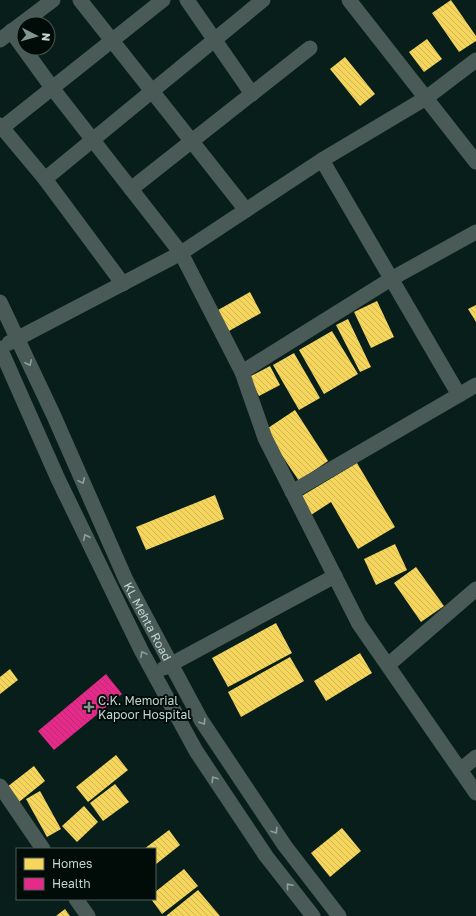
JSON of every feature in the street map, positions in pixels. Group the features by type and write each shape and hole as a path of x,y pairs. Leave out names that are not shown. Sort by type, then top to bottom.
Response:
{"street":[{"path":"53,0 6,36 53,89 94,139 181,253 242,372 265,438 360,624 476,793"},
{"path":"80,0 246,210"},
{"path":"123,284 45,179 1,126 53,89 163,0"},
{"path":"187,0 216,39 252,94"},
{"path":"45,179 263,0"},
{"path":"349,0 476,162"},
{"path":"131,189 310,48"},
{"path":"0,348 181,253 322,160 426,98 476,60"},
{"path":"322,160 459,395"},
{"path":"242,372 391,279 476,232"},
{"name":"KL Mehta Road","path":"0,302 53,414 126,580 171,664 202,720 285,846 339,916"},
{"name":"KL Mehta Road","path":"0,348 58,479 154,674 196,751 266,856 313,916"},
{"path":"292,492 476,385"},
{"path":"154,674 335,576"},
{"path":"388,666 476,589"},
{"path":"460,770 476,757"},
{"path":"0,786 42,848"},
{"path":"77,900 88,916"}],"building: Homes":[{"path":"451,0 476,36 476,41 459,52 432,13"},
{"path":"427,39 442,59 424,72 409,52"},
{"path":"345,57 375,94 360,106 330,69"},
{"path":"250,292 261,313 229,331 218,310"},
{"path":"377,301 394,337 371,348 354,312"},
{"path":"476,305 476,322 468,309"},
{"path":"348,319 371,367 360,372 336,325"},
{"path":"332,331 358,374 324,394 299,350"},
{"path":"294,353 320,398 299,410 273,365"},
{"path":"270,366 280,385 259,396 249,377"},
{"path":"295,410 328,461 299,481 265,430"},
{"path":"357,463 395,527 358,549 331,502 311,515 300,497"},
{"path":"215,495 224,519 146,550 136,527"},
{"path":"395,544 407,570 376,585 364,559"},
{"path":"416,567 444,606 421,622 394,583"},
{"path":"276,623 292,653 228,687 212,658"},
{"path":"360,653 372,673 326,701 314,681"},
{"path":"290,657 304,681 241,717 228,692"},
{"path":"10,669 18,680 0,694 0,677"},
{"path":"116,755 128,770 88,802 76,787"},
{"path":"34,766 45,781 19,802 7,787"},
{"path":"115,784 129,802 103,821 90,803"},
{"path":"40,791 61,829 47,837 26,799"},
{"path":"84,806 98,822 77,842 62,826"},
{"path":"342,828 361,851 330,877 311,853"},
{"path":"169,830 180,845 156,864 156,848 145,848"},
{"path":"184,869 198,886 162,914 152,900 156,900 156,891"},
{"path":"198,890 220,916 166,916"},
{"path":"65,909 70,916 56,916"}],"building: Health":[{"path":"106,674 122,694 54,750 38,731"}],"place":[{"name":"C.K. Memorial Kapoor Hospital","path":"89,707"}]}
